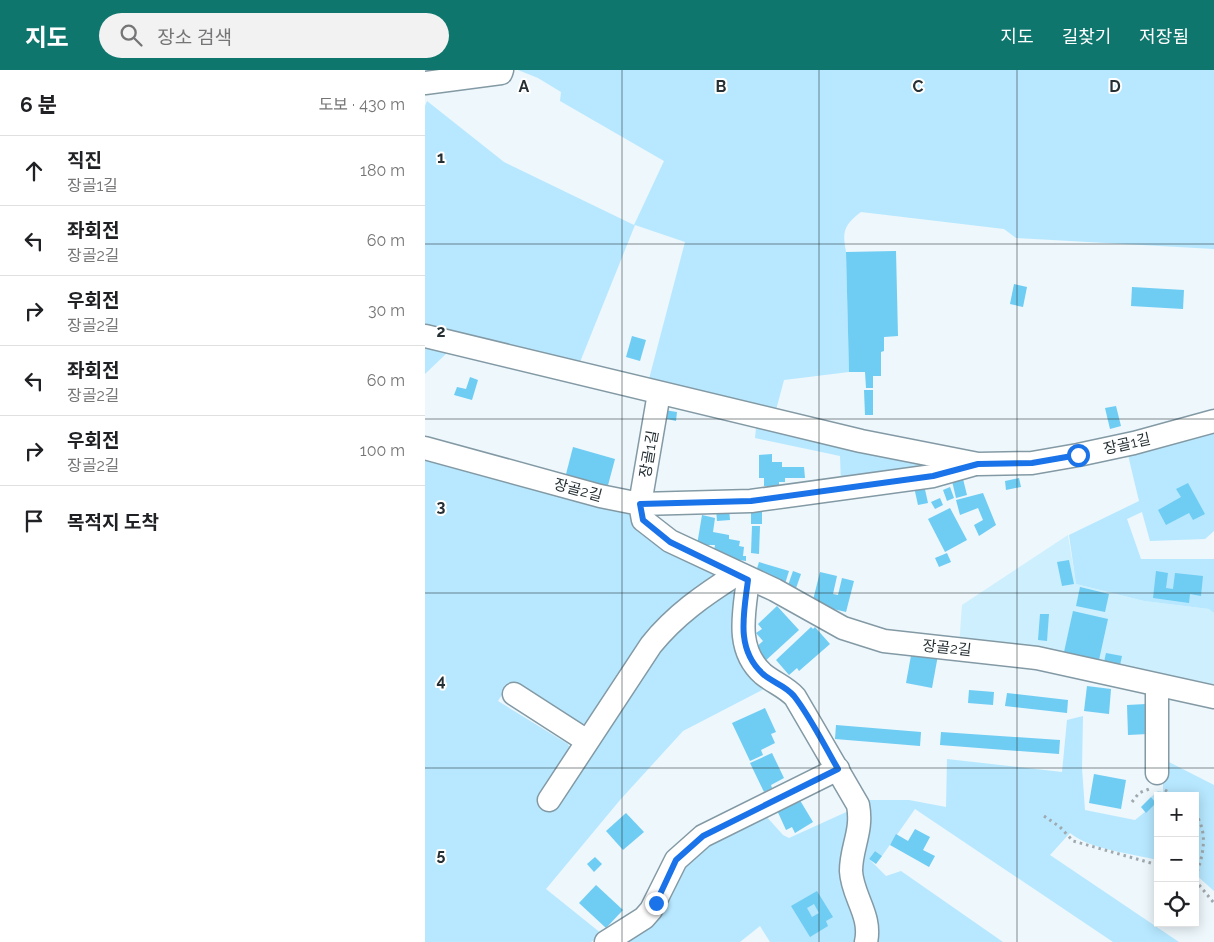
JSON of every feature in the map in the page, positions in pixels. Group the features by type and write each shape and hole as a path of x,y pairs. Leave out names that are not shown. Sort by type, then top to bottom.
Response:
{"street":[{"path":"425,83 501,73 502,70"},
{"name":"장골1길","path":"425,336 861,441 978,464 1032,463 1078,455 1134,443 1214,421"},
{"name":"장골1길","path":"659,393 640,504 751,501 933,476 978,464"},
{"name":"장골2길","path":"425,448 600,496 640,504 643,520 670,542 742,577 775,590 843,628 884,641 1037,658 1214,698"},
{"path":"549,800 663,630 692,604 742,577 743,636 749,658 763,674 784,687 795,697 853,794 860,816 859,834 851,870 854,885 866,916 868,928 866,942"},
{"path":"1157,685 1157,773"},
{"path":"514,694 587,741"},
{"path":"607,942 647,914 656,903 676,860 703,836 838,769"}],"path":[{"path":"1045,816 1060,826 1073,841 1154,864"},
{"path":"1199,818 1204,834 1199,869"},
{"path":"1197,882 1214,902"}],"shaded area":[{"path":"518,70 1214,70 1214,249 1016,238 1004,229 861,212 848,225 844,239 846,252 849,372 784,380 776,410 649,379 685,242 635,225 580,362 425,324 425,106 427,101 504,162 634,225 664,161 560,101 561,92 538,78"},
{"path":"425,345 449,351 425,374"},
{"path":"756,428 929,467 841,484 840,456 755,438"},
{"path":"1214,430 1214,531 1205,539 1150,541 1142,512 1127,519 1141,559 1214,559 1214,613 1209,609 1144,601 1076,584 1069,535 1139,501 1128,455"},
{"path":"425,452 567,494 620,506 630,512 664,544 687,558 726,576 677,610 650,635 586,731 510,682 498,701 568,744 571,751 569,759 540,803 550,809 655,646 691,610 734,580 740,589 742,601 740,629 745,659 756,674 774,687 766,688 683,731 620,800 546,889 602,934 591,942 425,942"},
{"path":"1068,535 1076,584 1144,601 1209,609 1214,613 1214,693 959,647 962,605"},
{"path":"1083,716 1082,768 1085,810 1135,820 1154,805 1154,859 1100,847 1078,839 1070,833 1050,855 1154,925 1154,927 1179,942 1113,942 915,809 882,856 875,851 869,859 886,876 901,871 1003,942 871,942 855,860 859,800 909,800 946,807 947,759 1062,772 1067,720"},
{"path":"1163,759 1214,785 1214,891 1199,878 1199,792 1163,792"},
{"path":"853,809 862,942 770,942 760,926 740,942 623,942 696,851 765,815 783,835 789,838"}],"building":[{"path":"896,251 898,336 884,337 884,351 881,352 881,376 873,376 873,388 866,388 865,372 849,372 846,252"},
{"path":"1014,284 1027,287 1023,307 1010,304"},
{"path":"1132,287 1184,290 1183,309 1131,306"},
{"path":"632,336 646,340 640,361 626,357"},
{"path":"470,377 478,380 472,400 454,395 457,387 466,389"},
{"path":"864,390 873,390 873,415 865,415"},
{"path":"1116,406 1121,426 1110,429 1105,408"},
{"path":"664,410 677,412 676,421 663,418"},
{"path":"573,447 615,459 607,489 565,478"},
{"path":"772,454 772,462 782,462 782,467 804,467 805,478 785,478 785,482 779,482 779,486 764,486 764,478 759,478 759,455"},
{"path":"1019,478 1021,487 1006,490 1005,481"},
{"path":"963,479 967,495 956,498 952,481"},
{"path":"1188,483 1205,514 1193,520 1189,513 1166,525 1158,510 1181,497 1176,489"},
{"path":"924,485 928,503 918,505 914,487"},
{"path":"950,487 954,498 947,501 943,490"},
{"path":"983,493 996,525 979,536 974,525 983,520 978,508 960,515 956,500"},
{"path":"940,498 943,505 935,509 931,502"},
{"path":"729,508 730,520 717,521 716,509"},
{"path":"950,508 967,540 945,552 928,519"},
{"path":"762,511 762,524 751,524 751,512"},
{"path":"702,515 715,518 713,532 729,535 729,539 740,541 739,546 744,547 743,556 746,556 746,561 713,556 715,545 697,545"},
{"path":"752,526 760,526 759,554 751,553"},
{"path":"947,553 951,562 939,567 935,558"},
{"path":"1069,560 1074,584 1062,586 1057,562"},
{"path":"759,562 789,571 784,587 754,578"},
{"path":"793,571 801,574 795,591 787,588"},
{"path":"1156,571 1168,573 1166,588 1173,589 1175,573 1203,576 1201,596 1190,594 1189,603 1153,598"},
{"path":"820,572 837,576 833,594 838,595 842,578 854,581 846,612 812,604"},
{"path":"1080,587 1109,594 1105,612 1076,606"},
{"path":"777,606 799,630 763,663 752,651 763,641 756,633 762,629 758,624"},
{"path":"1073,611 1108,619 1099,660 1064,652"},
{"path":"1040,614 1049,614 1047,641 1038,640"},
{"path":"811,627 813,629 815,627 830,644 799,671 797,668 789,675 776,660"},
{"path":"912,650 938,655 932,688 906,683"},
{"path":"1106,653 1122,656 1120,665 1104,662"},
{"path":"1087,686 1111,689 1109,714 1084,711"},
{"path":"969,690 994,692 993,705 968,703"},
{"path":"1007,693 1068,700 1067,713 1005,706"},
{"path":"1146,704 1148,734 1128,735 1127,705"},
{"path":"765,708 776,732 771,734 775,743 761,750 763,755 750,761 732,723"},
{"path":"836,725 921,732 920,746 835,739"},
{"path":"941,732 1060,740 1059,754 940,745"},
{"path":"772,753 784,778 771,785 772,788 764,792 750,763"},
{"path":"1094,774 1126,780 1121,809 1089,803"},
{"path":"798,797 813,822 795,833 792,827 786,830 776,808"},
{"path":"1151,797 1154,801 1154,805 1146,813 1141,807"},
{"path":"626,813 644,832 623,850 606,831"},
{"path":"915,829 930,837 923,850 935,856 929,867 890,845 896,834 908,841"},
{"path":"875,851 882,856 876,864 869,859"},
{"path":"595,857 602,864 594,872 587,864"},
{"path":"596,885 623,910 606,928 579,903"},
{"path":"817,891 833,917 826,921 828,926 810,937 791,906","holes":["814,904 819,913 812,917 807,908"]}],"route":[{"path":"656,903 676,860 686,849 703,836 838,769 795,697 789,690 763,674 749,658 743,636 748,580 670,542 643,520 640,504 700,504 751,501 933,476 978,464 1032,463 1078,455"}]}
